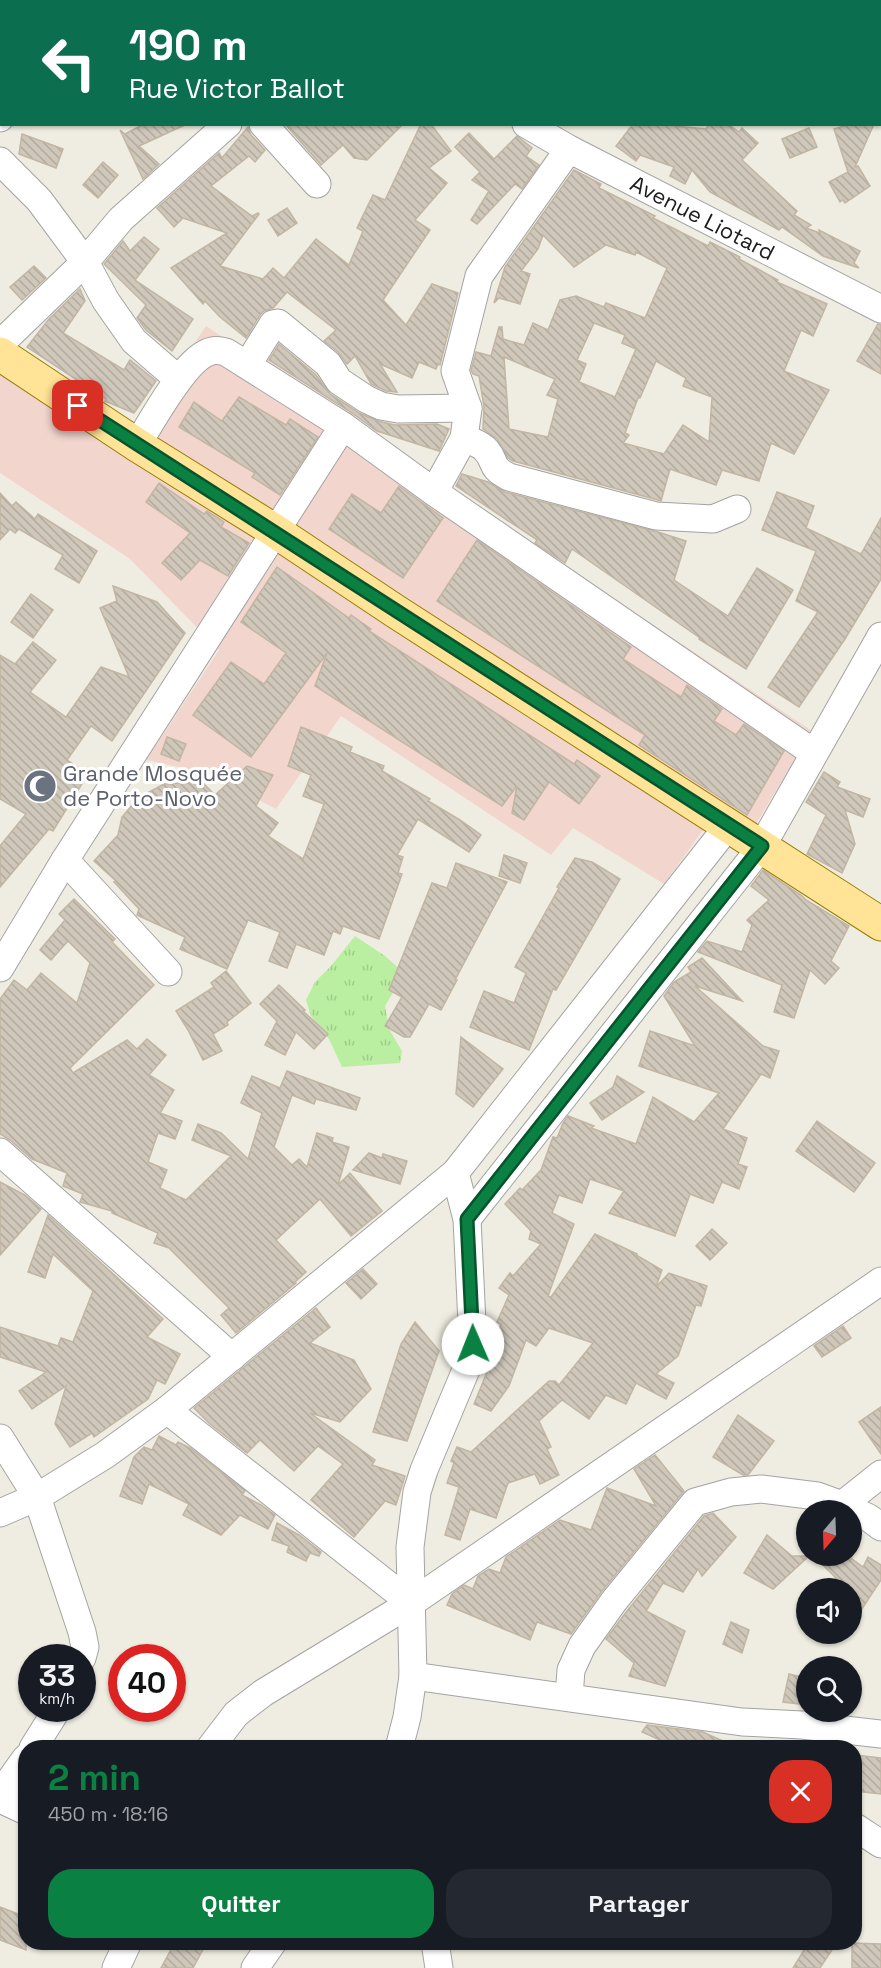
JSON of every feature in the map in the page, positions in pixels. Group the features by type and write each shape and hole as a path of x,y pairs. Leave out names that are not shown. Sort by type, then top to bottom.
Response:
{"main road":[{"path":"0,354 137,445 275,531 395,611 881,924"}],"street":[{"path":"0,344 85,262 121,219 226,126"},
{"path":"265,126 317,184"},
{"name":"Avenue Liotard","path":"529,126 568,149 881,309"},
{"path":"434,492 464,438 468,408 455,371 479,276 568,149"},
{"path":"0,161 39,200 85,262 106,301 134,341 178,379"},
{"path":"248,364 273,324 278,323 328,364 339,381 381,406 398,409 468,408"},
{"path":"137,445 178,379 200,357 211,351 226,352 343,426 434,492 814,753"},
{"path":"0,969 65,860 343,426"},
{"path":"464,438 482,446 496,470 509,477 656,516 712,519 737,509"},
{"path":"467,1219 762,846 881,636"},
{"path":"0,1513 37,1497 105,1455 167,1410 455,1173 728,826"},
{"path":"65,860 168,972"},
{"path":"0,1152 232,1357"},
{"path":"401,1740 407,1718 412,1676 410,1547 417,1492 468,1365 473,1344 467,1219 455,1173"},
{"path":"216,1740 236,1714 263,1693 411,1603 881,1281"},
{"path":"167,1410 411,1603"},
{"path":"0,1438 37,1497 84,1644"},
{"path":"848,1500 881,1474"},
{"path":"569,1697 571,1670 582,1646 614,1601 695,1502 731,1492 761,1490 817,1496 828,1500"},
{"path":"862,1515 881,1527"},
{"path":"412,1676 742,1722 799,1736 881,1734"},
{"path":"38,1740 49,1722"},
{"path":"0,1794 18,1769"},
{"path":"0,1799 18,1807"},
{"path":"862,1832 881,1844"},
{"path":"116,1968 124,1950"},
{"path":"255,1968 267,1950"},
{"path":"436,1950 439,1968"}],"shaded area":[{"path":"206,326 812,731 753,829 719,808 664,884 573,828 551,855 341,716 276,809 210,774 146,760 219,650 130,559 0,473 0,365 123,449"}],"green space":[{"path":"355,936 385,956 402,971 385,1006 389,1029 402,1051 400,1063 342,1067 329,1039 311,1016 306,1000 315,982"}],"building":[{"path":"140,126 183,126 139,146 159,164 143,179 120,130 125,134"},
{"path":"287,126 401,126 367,160 354,158 343,145 321,165"},
{"path":"420,126 432,126 451,151 429,168 447,183 415,220 430,230 383,300 406,325 432,284 458,293 440,365 438,364 436,369 419,362 412,378 380,364 397,392 386,391 371,384 355,356 347,364 338,352 324,341 336,330 287,292 273,308 260,315 246,338 220,317 205,301 203,304 171,268 227,233 183,218 174,227 157,208 219,153 222,158 248,127 251,135 265,150 255,162 249,156 211,186 252,216 259,214 220,266 263,279 273,268 284,278 316,239 349,265 363,231 357,228 373,195 385,200"},
{"path":"631,126 706,129 708,126 731,126 739,132 742,128 758,143 742,160 797,211 794,215 811,225 806,228 820,233 819,230 860,251 854,263 859,268 823,256 782,227 779,230 710,192 692,170 685,184 670,176 674,167 640,155 636,161 616,146"},
{"path":"844,126 873,126 855,167 858,166 870,186 845,203 843,200 840,202 829,182 848,172 834,129"},
{"path":"809,128 817,147 790,158 782,139"},
{"path":"469,133 494,159 517,136 532,148 526,156 539,165 522,189 515,184 477,224 471,220 489,191 472,180 480,172 455,147"},
{"path":"22,134 63,149 56,168 19,154"},
{"path":"103,162 118,175 98,198 83,185"},
{"path":"574,170 601,184 599,188 655,216 653,218 708,246 710,242 740,257 739,259 778,280 777,282 827,304 813,336 801,330 784,371 829,390 794,454 771,443 759,481 722,470 716,485 670,469 661,501 513,461 508,458 497,439 483,429 484,407 479,376 473,374 471,370 476,352 491,356 499,327 502,327 503,339 524,345 533,323 548,330 560,300 576,296 604,307 606,303 645,318 667,268 636,252 635,255 606,245 574,267 543,235 538,249 521,271 530,274 520,304 499,298 494,303 505,267","holes":["594,323 625,335 622,343 636,349 615,397 579,382 586,364 577,360","504,357 555,379 547,395 558,399 548,437 509,429","656,361 686,378 683,386 712,397 709,442 683,425 664,454 623,443 629,435 625,433 638,398"]},
{"path":"287,208 297,223 278,236 268,220"},
{"path":"144,237 159,249 135,280 193,319 172,351 146,330 137,318 146,305 104,264 123,241 130,251"},
{"path":"34,266 46,278 22,300 10,287"},
{"path":"80,289 85,301 63,333 124,370 130,360 156,381 134,413 105,401 106,399 27,347 49,319"},
{"path":"878,324 881,325 881,374 857,361"},
{"path":"279,344 316,375 330,394 359,413 395,425 437,424 449,429 439,451 377,431 269,360"},
{"path":"239,397 286,425 290,419 318,437 280,495 252,477 255,473 179,427 194,402 222,421"},
{"path":"462,474 488,482 505,492 686,541 674,580 728,616 757,568 793,590 746,669 699,639 572,549 565,563 535,543 537,540 456,486"},
{"path":"159,483 204,514 207,511 224,522 221,527 249,543 228,576 200,560 181,580 162,563 190,533 146,502"},
{"path":"399,486 443,518 403,578 329,529 352,494 381,513"},
{"path":"777,492 814,506 806,528 861,554 881,518 881,579 845,639 799,707 768,687 818,612 796,601 816,551 762,530"},
{"path":"0,493 12,506 16,502 35,519 38,514 97,551 79,583 55,569 63,555 19,529 15,533 10,529 0,540"},
{"path":"477,540 631,647 623,659 681,697 687,685 722,709 714,721 736,735 744,724 784,751 747,815 639,745 645,735 437,601"},
{"path":"277,567 349,618 351,615 371,629 369,631 574,764 577,760 600,776 579,804 549,782 524,820 512,813 517,786 502,806 315,686 327,653 251,757 193,715 231,662 264,684 286,653 241,622"},
{"path":"113,586 157,602 185,633 112,741 91,726 67,760 88,774 53,831 49,829 0,887 0,846 26,814 0,799 0,655 15,664 33,642 56,660 30,692 66,717 101,667 129,677 100,608 117,601"},
{"path":"31,594 53,610 33,638 11,622"},
{"path":"301,727 352,747 350,752 384,766 382,771 430,799 428,801 481,835 469,852 418,819 397,855 403,857 398,873 402,874 379,939 343,926 340,934 333,931 324,955 296,944 287,968 269,961 280,932 248,920 227,969 180,949 185,937 137,915 139,909 114,882 116,881 94,861 118,835 122,817 138,798 164,784 202,782 215,795 247,766 273,775 256,806 278,823 268,836 303,859 324,804 303,796 311,775 288,766"},
{"path":"167,737 186,744 179,761 161,754"},
{"path":"824,772 840,782 837,787 870,799 863,817 845,810 855,844 842,873 807,854 826,815 806,802"},
{"path":"504,855 527,863 520,883 499,876"},
{"path":"575,858 592,862 620,879 556,990 553,989 529,1050 470,1027 484,991 514,1003 526,973 515,967"},
{"path":"456,863 507,882 441,1010 429,1004 410,1037 404,1037 385,1026 402,997 389,990 432,883 447,888"},
{"path":"763,870 849,926 831,961 839,968 825,984 810,970 794,1018 774,1012 782,985 698,952 707,941 742,952 752,925 747,920 769,900 751,886"},
{"path":"74,899 115,939 112,942 154,985 70,1068 73,1073 127,1040 137,1049 147,1039 166,1055 149,1075 174,1090 160,1113 182,1121 175,1139 158,1133 148,1162 167,1170 160,1188 186,1200 231,1156 192,1140 198,1124 221,1133 248,1159 262,1113 241,1103 252,1076 280,1088 287,1071 360,1098 356,1110 316,1099 314,1104 292,1095 274,1147 292,1165 299,1159 307,1167 317,1133 333,1138 332,1142 349,1147 338,1185 350,1173 382,1211 351,1236 320,1199 276,1240 306,1272 236,1333 221,1315 229,1308 169,1248 154,1243 158,1233 112,1213 112,1211 80,1202 83,1194 63,1186 67,1173 32,1159 0,1134 0,999 14,980 27,990 41,973 77,1003 90,963 68,941 51,960 40,950 65,920 59,914"},
{"path":"702,958 742,1001 695,986 763,1046 779,1051 770,1078 761,1074 723,1129 747,1138 738,1164 747,1167 739,1189 722,1182 713,1203 690,1194 675,1236 609,1213 624,1191 590,1179 582,1203 559,1195 552,1213 574,1224 548,1296 551,1297 595,1234 637,1254 662,1270 656,1287 669,1273 707,1286 701,1306 696,1305 678,1356 656,1374 674,1383 666,1399 636,1383 626,1404 606,1395 589,1419 562,1400 539,1421 551,1447 547,1449 559,1475 540,1484 535,1474 508,1483 496,1518 470,1509 460,1540 445,1535 459,1487 447,1483 454,1463 451,1461 457,1447 471,1452 549,1381 555,1381 559,1385 593,1343 549,1328 536,1346 526,1340 509,1386 491,1411 474,1404 487,1372 483,1371 501,1324 497,1322 509,1295 499,1288 510,1273 513,1276 541,1244 529,1239 531,1231 505,1204 541,1170 553,1137 557,1138 568,1116 594,1126 591,1128 636,1144 653,1097 694,1122 719,1093 639,1066 650,1031 695,1046 664,996 674,982 691,972 688,967"},
{"path":"226,971 251,1003 227,1022 228,1025 213,1034 222,1051 203,1060 176,1011 214,987 211,983"},
{"path":"279,985 328,1034 314,1049 296,1032 285,1055 265,1045 277,1021 260,1004"},
{"path":"461,1037 503,1069 473,1107 456,1094"},
{"path":"617,1076 644,1092 602,1120 590,1103 613,1087"},
{"path":"817,1121 875,1163 854,1192 796,1151"},
{"path":"369,1153 382,1158 383,1154 407,1161 400,1184 353,1170"},
{"path":"0,1182 25,1195 41,1209 0,1255"},
{"path":"48,1215 163,1319 147,1337 180,1354 165,1384 157,1380 148,1399 94,1437 92,1433 70,1447 55,1424 66,1386 32,1409 19,1391 46,1372 0,1357 0,1327 58,1346 61,1338 73,1342 93,1291 53,1254 45,1278 28,1272"},
{"path":"712,1229 727,1243 710,1260 696,1246"},
{"path":"363,1269 377,1284 361,1299 346,1283"},
{"path":"316,1308 330,1327 310,1343 354,1360 371,1389 340,1422 310,1413 375,1460 372,1465 405,1476 396,1505 385,1501 354,1537 311,1500 343,1464 318,1446 294,1471 260,1440 247,1453 210,1424 194,1408"},
{"path":"415,1322 439,1351 407,1441 373,1432 401,1344"},
{"path":"843,1326 851,1338 822,1357 814,1346"},
{"path":"881,1407 881,1454 859,1422"},
{"path":"738,1415 774,1441 748,1475 743,1475 713,1457"},
{"path":"159,1436 176,1445 178,1442 190,1448 245,1491 242,1495 275,1515 268,1529 240,1515 221,1535 183,1515 189,1504 149,1484 142,1504 120,1496 134,1457 144,1447 152,1450"},
{"path":"655,1455 684,1491 602,1591 571,1634 537,1622 530,1640 447,1605 452,1594 464,1585 473,1589 478,1576 489,1569 500,1573 506,1557 560,1520 591,1530 607,1488 656,1506 634,1469"},
{"path":"713,1513 736,1537 702,1576 698,1569 683,1592 663,1583 646,1611 685,1631 665,1686 629,1676 634,1663 606,1639 704,1516"},
{"path":"277,1523 299,1535 321,1552 319,1556 310,1553 306,1561 287,1552 289,1546 272,1540"},
{"path":"767,1535 792,1556 796,1556 796,1566 798,1566 773,1589 744,1573"},
{"path":"868,1557 881,1565 881,1580 862,1609 862,1578 836,1578 824,1566 863,1567"},
{"path":"731,1622 749,1630 742,1653 723,1644"},
{"path":"789,1674 796,1676 796,1704 783,1702"},
{"path":"647,1725 703,1732 720,1740 660,1740 642,1732"},
{"path":"862,1756 881,1758 881,1794 862,1792"},
{"path":"0,1907 18,1914 18,1947 0,1940"},
{"path":"862,1943 881,1944 881,1968 852,1968 852,1950 862,1950"},
{"path":"171,1950 203,1950 193,1968 161,1968"},
{"path":"804,1950 832,1950 820,1968 793,1968"}],"place":[{"name":"Grande Mosquée de Porto-Novo","path":"40,786"}],"route":[{"path":"78,406 762,846 467,1219 473,1344"}]}
